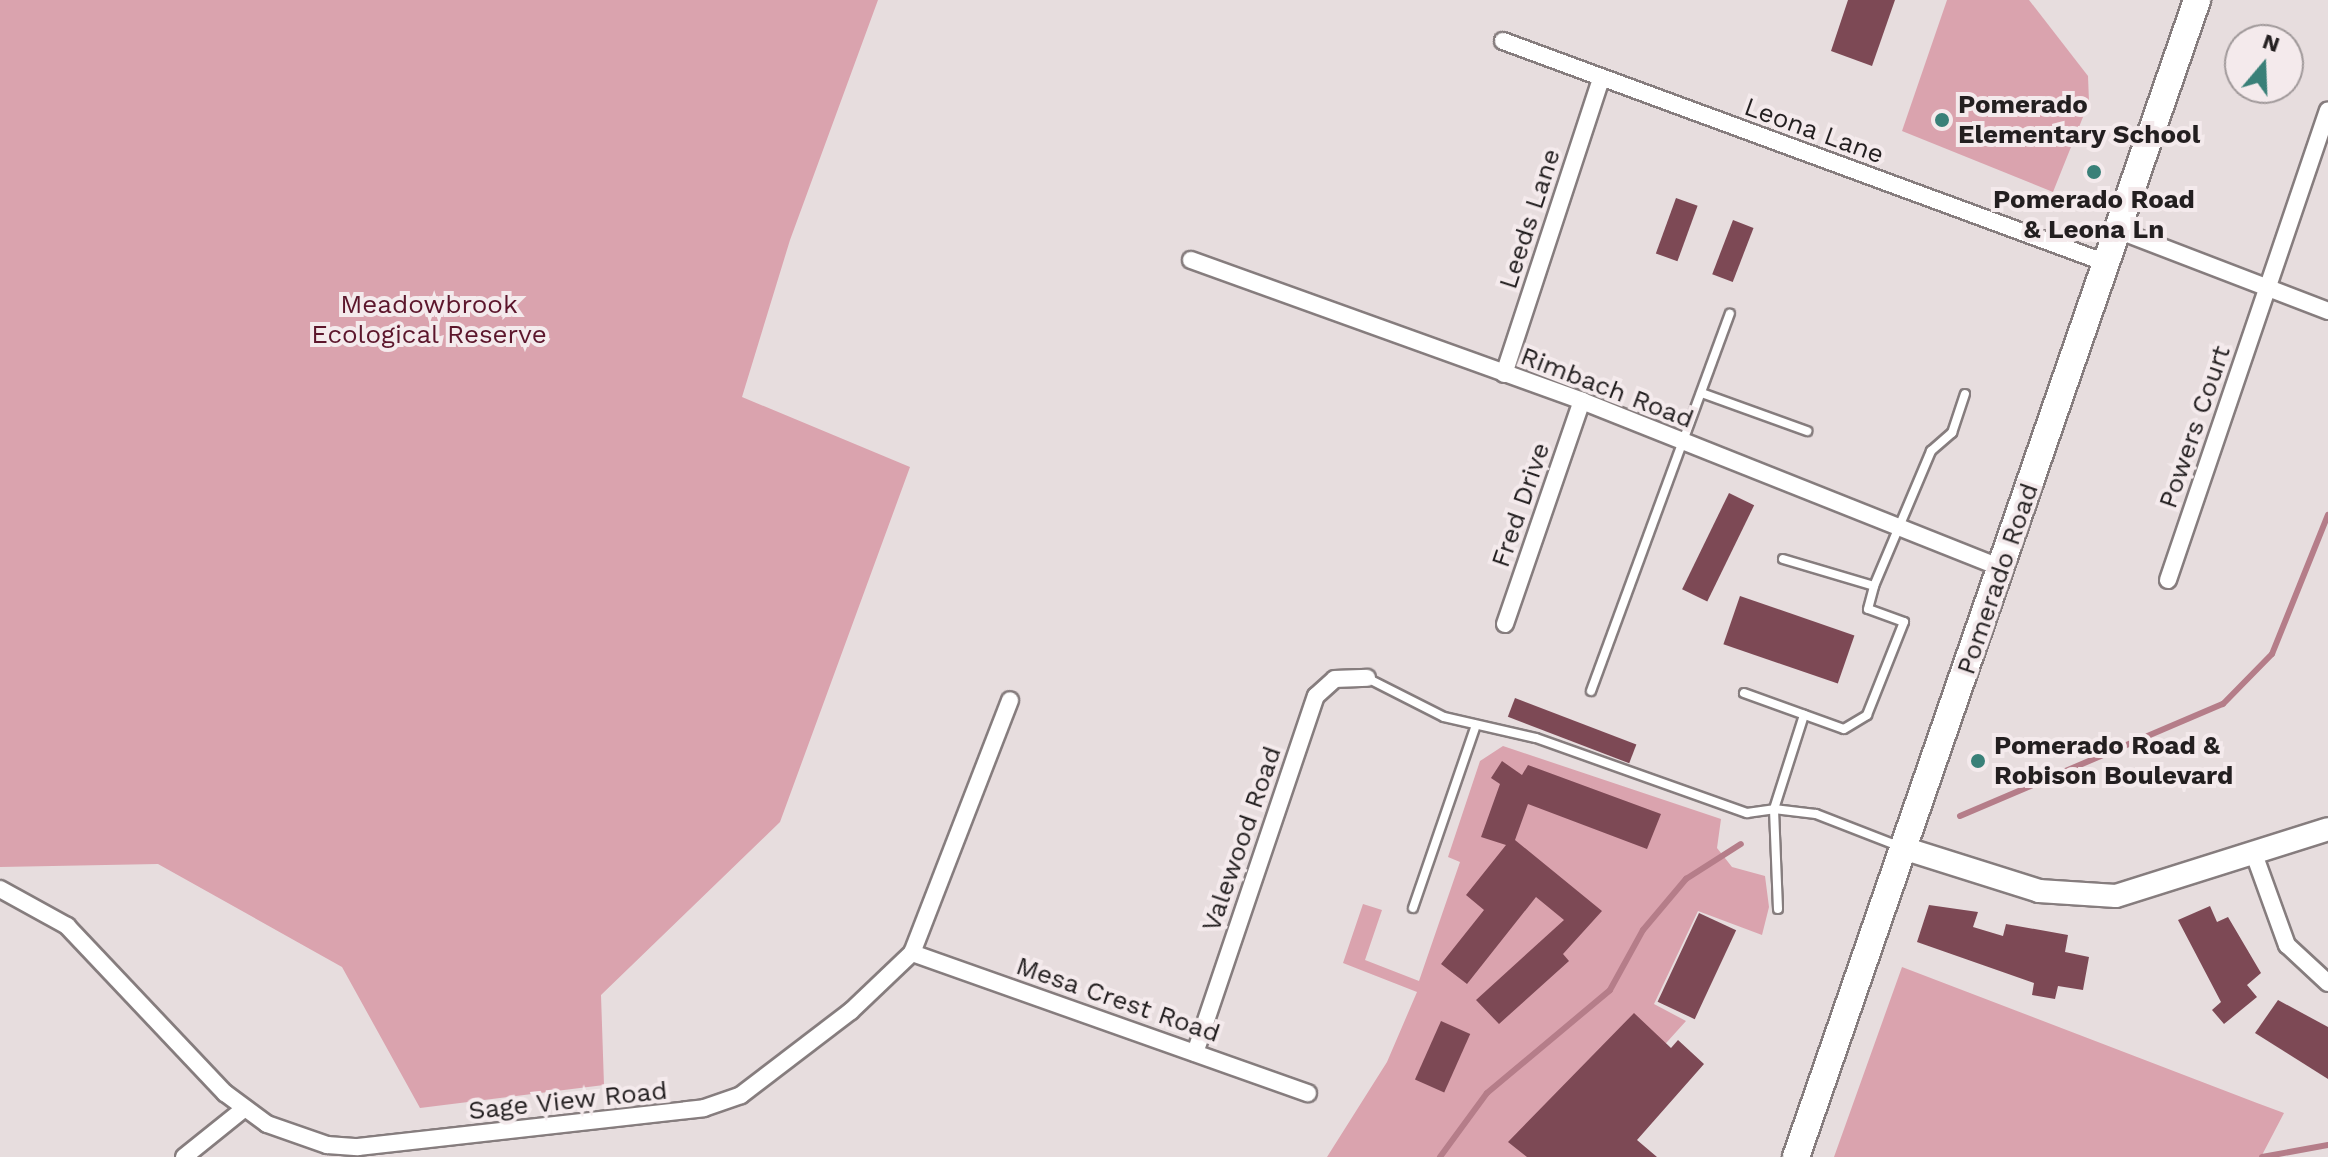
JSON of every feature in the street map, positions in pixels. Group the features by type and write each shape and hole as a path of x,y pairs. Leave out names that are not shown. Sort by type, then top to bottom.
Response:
{"main road":[{"name":"Pomerado Road","path":"1796,1157 2109,264 2197,0"}],"street":[{"name":"Leona Lane","path":"1503,41 2109,264"},
{"name":"Leeds Lane","path":"1504,374 1601,79"},
{"name":"Powers Court","path":"2168,580 2328,111"},
{"path":"2120,231 2328,311"},
{"name":"Rimbach Road","path":"1191,260 1582,401 2002,568"},
{"name":"Fred Drive","path":"1505,624 1582,401"},
{"name":"Valewood Road","path":"1195,1053 1316,696 1335,679 1367,678"},
{"name":"Sage View Road","path":"0,889 67,926 245,1108 267,1124 327,1145 358,1147 704,1108 741,1095 851,1011 912,953 1010,700"},
{"path":"1903,848 2039,891 2079,897 2116,896 2328,829"},
{"path":"2254,854 2287,945 2328,983"},
{"name":"Mesa Crest Road","path":"912,953 1308,1093"},
{"path":"184,1157 245,1108"}],"lane":[{"path":"1591,691 1730,314"},
{"path":"1702,393 1807,431"},
{"path":"1744,693 1844,729 1867,715 1904,622 1868,609 1874,586 1931,451 1952,433 1965,394"},
{"path":"1783,559 1874,586"},
{"path":"1367,678 1395,697 1475,728 1536,738 1747,813 1774,809 1816,814 1903,848"},
{"path":"1778,909 1774,809 1804,715"},
{"path":"1413,908 1475,728"}],"green space":[{"name":"Meadowbrook Ecological Reserve","path":"0,0 878,0 790,240 742,397 910,467 780,822 601,995 604,1085 420,1108 342,967 158,864 0,867"},
{"path":"1947,0 2029,0 2088,76 2089,102 2053,192 1902,131"},
{"path":"1503,746 1721,819 1717,848 1732,867 1765,876 1769,907 1762,935 1698,911 1654,1004 1686,1021 1584,1134 1608,1157 1327,1157 1387,1062 1417,992 1343,963 1363,904 1382,910 1365,960 1419,981 1460,862 1448,857 1480,761"},
{"path":"1902,967 2284,1113 2261,1157 1834,1157"}],"building":[{"path":"1848,0 1895,0 1872,66 1831,51"},
{"path":"1676,198 1698,206 1677,261 1656,253"},
{"path":"1733,220 1754,228 1733,282 1712,274"},
{"path":"1729,493 1754,505 1707,601 1682,589"},
{"path":"1740,596 1854,635 1838,684 1723,644"},
{"path":"1515,698 1636,745 1629,763 1508,717"},
{"path":"1502,761 1522,775 1528,765 1661,814 1647,849 1528,804 1515,840 1602,911 1563,954 1569,961 1499,1024 1476,1000 1564,920 1536,897 1467,984 1441,964 1484,910 1466,895 1506,845 1481,837 1500,784 1491,778"},
{"path":"1929,905 1978,912 1973,927 2003,936 2006,924 2068,935 2065,952 2089,957 2083,990 2058,986 2055,999 2032,995 2034,983 1917,942"},
{"path":"2210,906 2217,922 2228,917 2261,973 2247,985 2257,997 2224,1024 2212,1010 2221,1002 2178,920"},
{"path":"1699,913 1736,930 1695,1019 1658,1002"},
{"path":"2278,1000 2328,1027 2328,1079 2255,1033"},
{"path":"1634,1013 1671,1048 1678,1040 1704,1064 1637,1140 1657,1157 1527,1157 1508,1142"},
{"path":"1441,1021 1470,1034 1444,1092 1415,1079"}],"waterway":[{"path":"1960,816 2223,704 2272,654 2328,515"},
{"path":"1440,1157 1487,1093 1610,990 1643,930 1686,879 1741,844"},
{"path":"2262,1157 2328,1145"}],"place":[{"name":"Pomerado Elementary School","path":"1942,120"},
{"name":"Pomerado Road & Leona Ln","path":"2094,172"},
{"name":"Pomerado Road & Robison Boulevard","path":"1978,761"}]}
